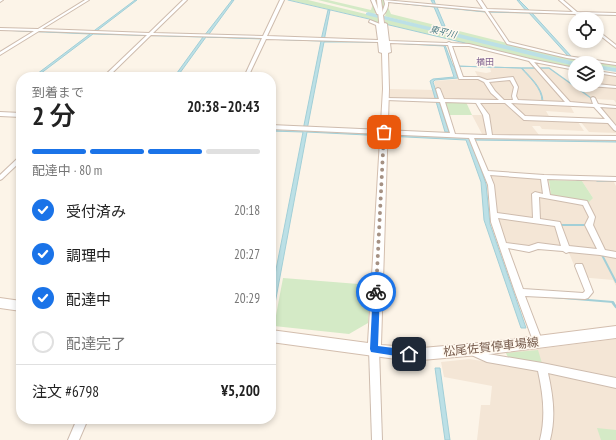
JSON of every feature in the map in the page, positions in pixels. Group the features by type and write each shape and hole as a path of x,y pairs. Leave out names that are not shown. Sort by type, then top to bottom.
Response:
{"street":[{"path":"0,54 87,0"},
{"path":"110,72 185,0"},
{"path":"248,72 282,0"},
{"path":"373,0 378,13 383,19"},
{"path":"379,0 389,52 385,53"},
{"path":"377,440 374,349 387,76 383,19 386,0 487,11 568,14"},
{"path":"479,0 508,43 567,57 616,64"},
{"path":"561,0 575,12"},
{"path":"604,14 616,14"},
{"path":"370,21 378,24 381,52 385,53"},
{"path":"0,28 38,31 149,35 380,41"},
{"path":"604,37 616,47"},
{"path":"387,42 468,45 568,69"},
{"path":"448,44 461,78 480,78 486,81 493,92 524,118 608,120"},
{"path":"530,60 568,103"},
{"path":"604,73 616,75"},
{"path":"486,81 510,78 513,79 516,87 514,96 516,101"},
{"path":"604,86 616,87"},
{"path":"438,88 453,135"},
{"path":"576,97 582,104"},
{"path":"593,98 597,107 616,129"},
{"path":"386,99 435,101 504,100 616,107"},
{"path":"477,101 486,115 490,136"},
{"path":"0,114 16,115"},
{"path":"276,127 384,135 453,135 472,138 490,136 616,138"},
{"path":"472,138 491,185 494,215 519,292 538,343"},
{"path":"0,178 16,163"},
{"path":"486,173 544,177 616,179"},
{"path":"544,177 547,196"},
{"path":"537,221 535,194 585,203 592,218 589,225 602,252"},
{"path":"494,215 537,221 559,226 566,250"},
{"path":"503,245 529,248 538,246 566,250 602,252 616,255"},
{"path":"519,292 585,296 589,292 579,266"},
{"path":"0,303 16,305"},
{"name":"松尾佐賀停車場線","path":"276,337 396,353 422,354 538,343 616,332"},
{"path":"470,350 487,358 542,367 616,383"},
{"path":"542,367 549,403 548,431 545,440"},
{"path":"73,440 81,424"}],"shaded area":[{"path":"490,68 550,68 568,81 568,92 604,92 604,74 616,75 616,103 614,100 595,99 599,104 616,106 616,124 614,124 616,133 589,132 580,121 578,122 584,131 542,129 540,126 532,126 539,135 482,134 472,115 484,115 476,102 389,100 390,89 436,90 435,81 462,79 462,77 478,77 475,71 486,73 491,72","holes":["570,105 595,107 605,119 550,118 546,111 574,113"]},
{"path":"489,175 549,180 551,195 593,198 582,181 614,182 616,186 616,286 613,280 579,277 569,253 540,249 531,251 508,248 495,213"},
{"path":"616,339 616,440 477,440 481,405 490,405 492,386 444,377 441,362 469,359 508,365 509,359 506,353"}],"green space":[{"path":"289,0 308,0 378,17 379,23 370,19"},
{"path":"318,0 328,0 371,10 374,0 385,0 391,14 551,54 568,57 568,62 384,16 386,15 379,11 374,14"},
{"path":"385,19 568,63 568,67 385,24"},
{"path":"604,63 616,65 616,68 604,67"},
{"path":"444,102 466,102 472,115 449,115"},
{"path":"549,180 582,181 593,198 588,203 551,195"},
{"path":"283,278 371,285 368,323 349,334 276,326 276,315"},
{"path":"538,350 542,363 509,359 506,353"},
{"path":"597,428 616,430 616,440 601,440"}],"water":[{"path":"137,0 94,33 204,36 232,0 234,0 207,37 321,40 328,10 330,10 324,41 378,42 324,42 307,130 476,138 616,140 616,142 471,140 486,184 490,224 526,328 521,328 484,220 481,182 466,140 307,132 276,298 276,270 303,132 276,131 276,128 303,130 321,41 206,37 181,72 178,72 203,37 93,34 43,72 40,72 90,34 0,30 91,33"},
{"path":"431,0 434,0 436,6 485,11 527,12 517,0 519,0 531,12 568,13 532,13 571,56 568,56 529,13 485,12 437,7 445,26 442,26 434,7 388,2 434,6"},
{"path":"389,43 445,45 458,78 435,80 433,82 449,132 445,132 430,81 433,79 454,77 444,46"},
{"path":"488,67 522,68 538,87 541,92 543,102 537,87 521,68"},
{"path":"435,368 440,368 450,440 445,440"}],"waterway":[{"path":"288,0 369,19 378,23"},
{"name":"東平川","path":"368,14 568,62"},
{"path":"385,24 465,43"},
{"path":"522,68 536,68"},
{"path":"539,68 549,68 591,98 592,101"},
{"name":"東平川","path":"604,68 616,70"},
{"path":"577,180 590,180"},
{"path":"597,181 616,181"},
{"path":"559,225 586,225"},
{"path":"601,253 616,282"},
{"path":"551,297 613,302 614,304"},
{"path":"613,303 616,307"}],"way so far":[{"path":"376,292 384,132"}],"district":[{"name":"楢田","path":"485,62"}],"route":[{"path":"376,292 374,349 409,354"}]}
